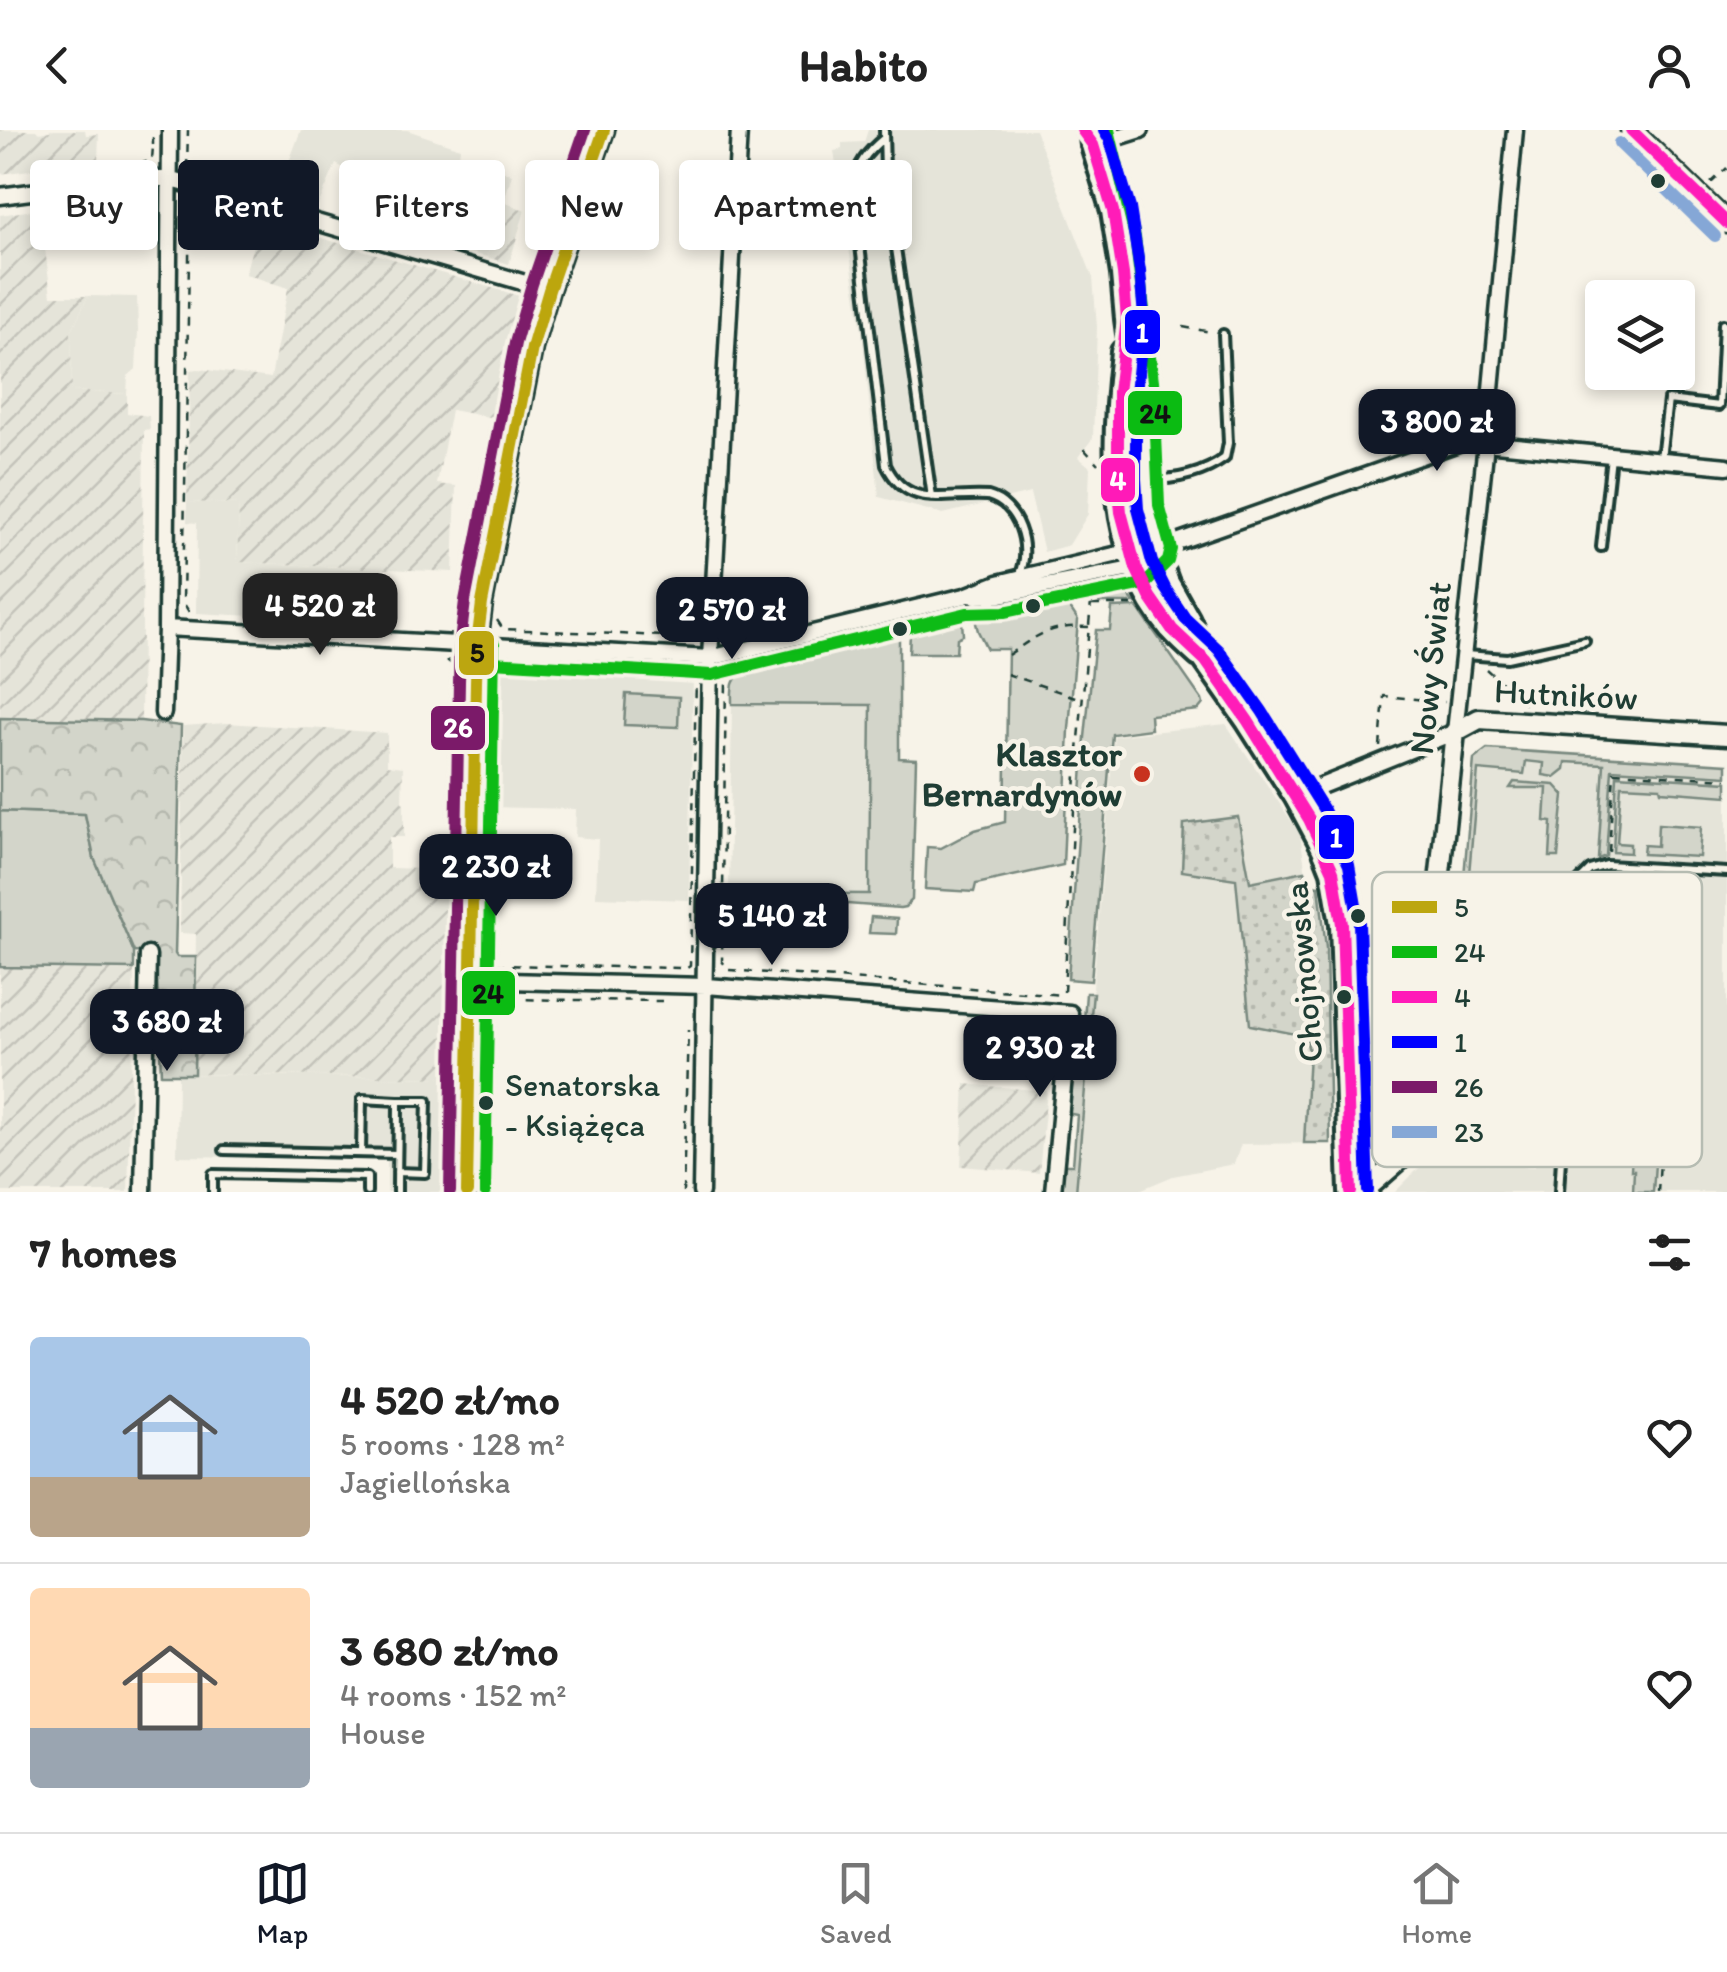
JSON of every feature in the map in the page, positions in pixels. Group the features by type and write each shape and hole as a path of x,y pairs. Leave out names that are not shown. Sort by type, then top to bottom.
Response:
{"main road":[{"name":"Chojnowska","path":"1089,135 1118,239 1137,391 1140,556"},
{"name":"Chojnowska","path":"1127,319 1118,392 1121,512 1140,556 1167,582 1206,661 1296,796 1333,870 1340,902 1351,1192"}],"street":[{"path":"163,713 170,130"},
{"path":"468,1192 477,644 482,603 527,374 548,290 604,130"},
{"path":"701,1192 710,658 739,130"},
{"path":"1089,135 1141,130"},
{"name":"Nowy Świat","path":"1440,872 1455,732 1471,658 1515,130"},
{"path":"1631,130 1727,223"},
{"path":"0,196 115,180 169,178 548,290"},
{"path":"965,596 1001,596 1140,556 1464,441 1727,466"},
{"path":"166,628 710,658 965,596 1016,579 1038,567 1140,556"},
{"name":"Hutników","path":"1296,796 1479,719 1727,735"},
{"path":"143,1192 148,955"},
{"path":"471,980 706,986 1070,1013 1053,1192"},
{"name":"Nowy Świat","path":"1363,1192 1392,1167"}],"lane":[{"path":"884,134 885,172 932,497"},
{"path":"884,134 858,166 853,186 883,450 892,478 901,487 923,496 988,496 1002,501 1014,513 1024,549 1024,564 1016,579"},
{"path":"1660,460 1668,400 1720,406 1722,324"},
{"path":"1140,480 1182,478 1210,470 1225,458 1228,443 1222,334"},
{"path":"1601,548 1611,455"},
{"path":"1024,549 1038,567"},
{"path":"1471,658 1507,658 1586,641"},
{"path":"1587,872 1622,866 1727,872"},
{"path":"361,1154 362,1100 426,1101 425,1172 397,1172"},
{"path":"397,1192 398,1100"},
{"path":"224,1150 397,1154"},
{"path":"1558,1192 1559,1167"},
{"path":"212,1192 213,1174 367,1176 367,1192"}],"path":[{"path":"152,146 153,130"},
{"path":"187,160 188,130"},
{"path":"1710,184 1727,168"},
{"path":"187,250 183,602 190,614 198,616"},
{"path":"1184,327 1222,334"},
{"path":"1084,450 1098,465"},
{"path":"984,612 731,672 726,680 722,961 729,970 1064,996 1076,774 1093,585"},
{"path":"1091,604 1140,605 1138,602"},
{"path":"495,613 503,629 687,637 702,630"},
{"path":"1008,655 1041,634 1064,626 1089,628"},
{"path":"1471,658 1532,710"},
{"path":"507,660 690,671 696,679 690,966 494,966 486,956 490,669 507,660"},
{"path":"1008,674 1083,700"},
{"path":"1380,748 1384,696 1445,702"},
{"path":"1609,855 1614,772 1727,779"},
{"path":"1622,866 1622,872"},
{"path":"1660,868 1660,872"},
{"path":"488,1192 491,1007 499,1000 666,1001"},
{"path":"683,1192 688,1026"},
{"path":"1658,1192 1660,1167"}],"shaded area":[{"path":"0,130 85,130 86,135 99,134 98,160 30,160 30,170 0,174"},
{"path":"301,130 407,130 460,148 459,156 471,160 339,160 319,203 319,160 290,160"},
{"path":"868,130 1035,130 1093,278 1097,327 1093,438 1078,457 1090,467 1088,514 1069,545 1044,552 1030,493 943,514 879,497 849,250 912,250 912,160 835,160 834,151 842,149 842,143 864,142"},
{"path":"505,172 512,174 505,197"},
{"path":"505,203 525,210 509,264 487,257 489,250 505,250"},
{"path":"30,210 30,250 45,250 51,296 88,296 71,332 72,391 127,394 127,413 149,416 150,429 144,430 141,721 0,718 0,215"},
{"path":"319,237 339,243 339,250 362,250 526,298 500,419 451,410 437,484 456,486 453,572 237,562 239,504 187,502 190,370 271,378 288,288 245,274 252,250 319,250"},
{"path":"462,250 489,250 487,257"},
{"path":"88,296 137,297 136,369 128,376 127,394 72,391 71,332"},
{"path":"187,502 239,504 237,562 383,569 380,623 196,613 197,523 187,522"},
{"path":"501,664 693,674 689,900 596,897 598,839 575,837 576,809 491,807 494,671"},
{"path":"732,704 871,705 869,895 729,893"},
{"path":"226,723 387,733 387,765 403,767 404,803 404,837 389,837 389,868 456,870 445,1078 194,1074 196,934 180,933 183,726"},
{"path":"1226,724 1300,834 1307,881 1319,886 1326,948 1330,1143 1241,1144 1234,1164 1173,1176 1135,1192 1076,1192 1114,736"},
{"path":"1474,759 1727,764 1727,1192 1395,1192 1420,1167 1702,1167 1702,872 1464,872"},
{"path":"0,967 134,969 128,1192 0,1192"},
{"path":"178,1074 445,1078 443,1192 387,1192 387,1159 177,1156"},
{"path":"965,1084 1047,1091 1039,1173 961,1166"}],"green space":[{"path":"1112,587 1125,591 1135,603 1097,603 1098,589"},
{"path":"1064,599 1078,620 1063,865 976,884 974,892 925,889 927,847 941,848 975,830 1005,822 1008,649 987,649 975,619"},
{"path":"1137,607 1203,704 1198,710 1150,715 1151,729 1112,734 1091,981 1068,979 1096,630 1110,630 1112,608"},
{"path":"962,622 963,635 957,638 956,653 909,653 910,634"},
{"path":"899,636 899,758 916,759 912,900 900,908 729,895 869,894 871,705 732,704 732,690 743,673"},
{"path":"626,694 679,697 678,727 624,725"},
{"path":"0,718 141,721 181,726 175,954 196,957 194,1074 161,1074 156,953 134,952 94,858 85,814 0,811"},
{"path":"1487,749 1727,764 1727,776 1612,769 1606,856 1598,859 1604,764 1566,762 1565,769 1555,777 1543,775 1544,763 1526,761 1524,774 1478,770 1469,872 1464,872 1474,759"},
{"path":"1617,775 1727,782 1727,796 1621,785 1617,843 1630,844 1630,853 1613,852"},
{"path":"1514,782 1555,785 1564,795 1558,857 1550,857 1552,822 1545,821 1547,788 1510,788"},
{"path":"0,811 85,814 94,858 134,952 134,969 0,967"},
{"path":"1238,817 1250,882 1305,871 1310,885 1319,886 1326,948 1330,1143 1304,1143 1309,1053 1306,1036 1250,1025 1236,879 1182,871 1184,824"},
{"path":"1658,824 1701,827 1699,857 1643,854 1644,845 1657,846"},
{"path":"765,908 843,915 842,930 771,928"},
{"path":"871,917 897,919 896,934 869,933"},
{"path":"448,992 453,999 452,1078 445,1078"},
{"path":"1086,993 1093,993 1088,1047 1072,1042 1073,1028 1084,1021"},
{"path":"1074,1054 1088,1054 1076,1192 1059,1192 1062,1165 1073,1165 1077,1115 1066,1113"},
{"path":"1362,1056 1372,1056 1372,1148 1368,1148"},
{"path":"1655,1167 1653,1192 1633,1192 1631,1170"}],"transit line":[{"name":"26","path":"450,1192 460,642 465,601 515,343 585,130"},
{"name":"5","path":"467,1192 476,682 482,603 532,348 604,130"},
{"name":"4","path":"1082,130 1093,145 1113,211 1123,274 1127,319 1118,392 1118,480 1121,512 1136,568 1172,629 1206,661 1248,721 1309,819 1333,871 1342,924 1351,1192"},
{"name":"1","path":"1104,130 1130,208 1140,271 1144,317 1136,393 1136,479 1138,509 1152,562 1185,618 1219,650 1262,711 1324,810 1349,865 1359,923 1368,1191"},
{"name":"24","path":"476,661 712,675 967,613 1004,612 1147,582 1168,561 1171,549 1159,505 1154,389 1135,237 1109,130"},
{"name":"4","path":"1631,130 1727,223"},
{"name":"23","path":"1619,143 1715,236"},
{"name":"24","path":"485,1192 494,644"}],"place":[{"name":"Klasztor Bernardynów","path":"1142,774"},
{"name":"Senatorska - Książęca","path":"486,1103"}]}
